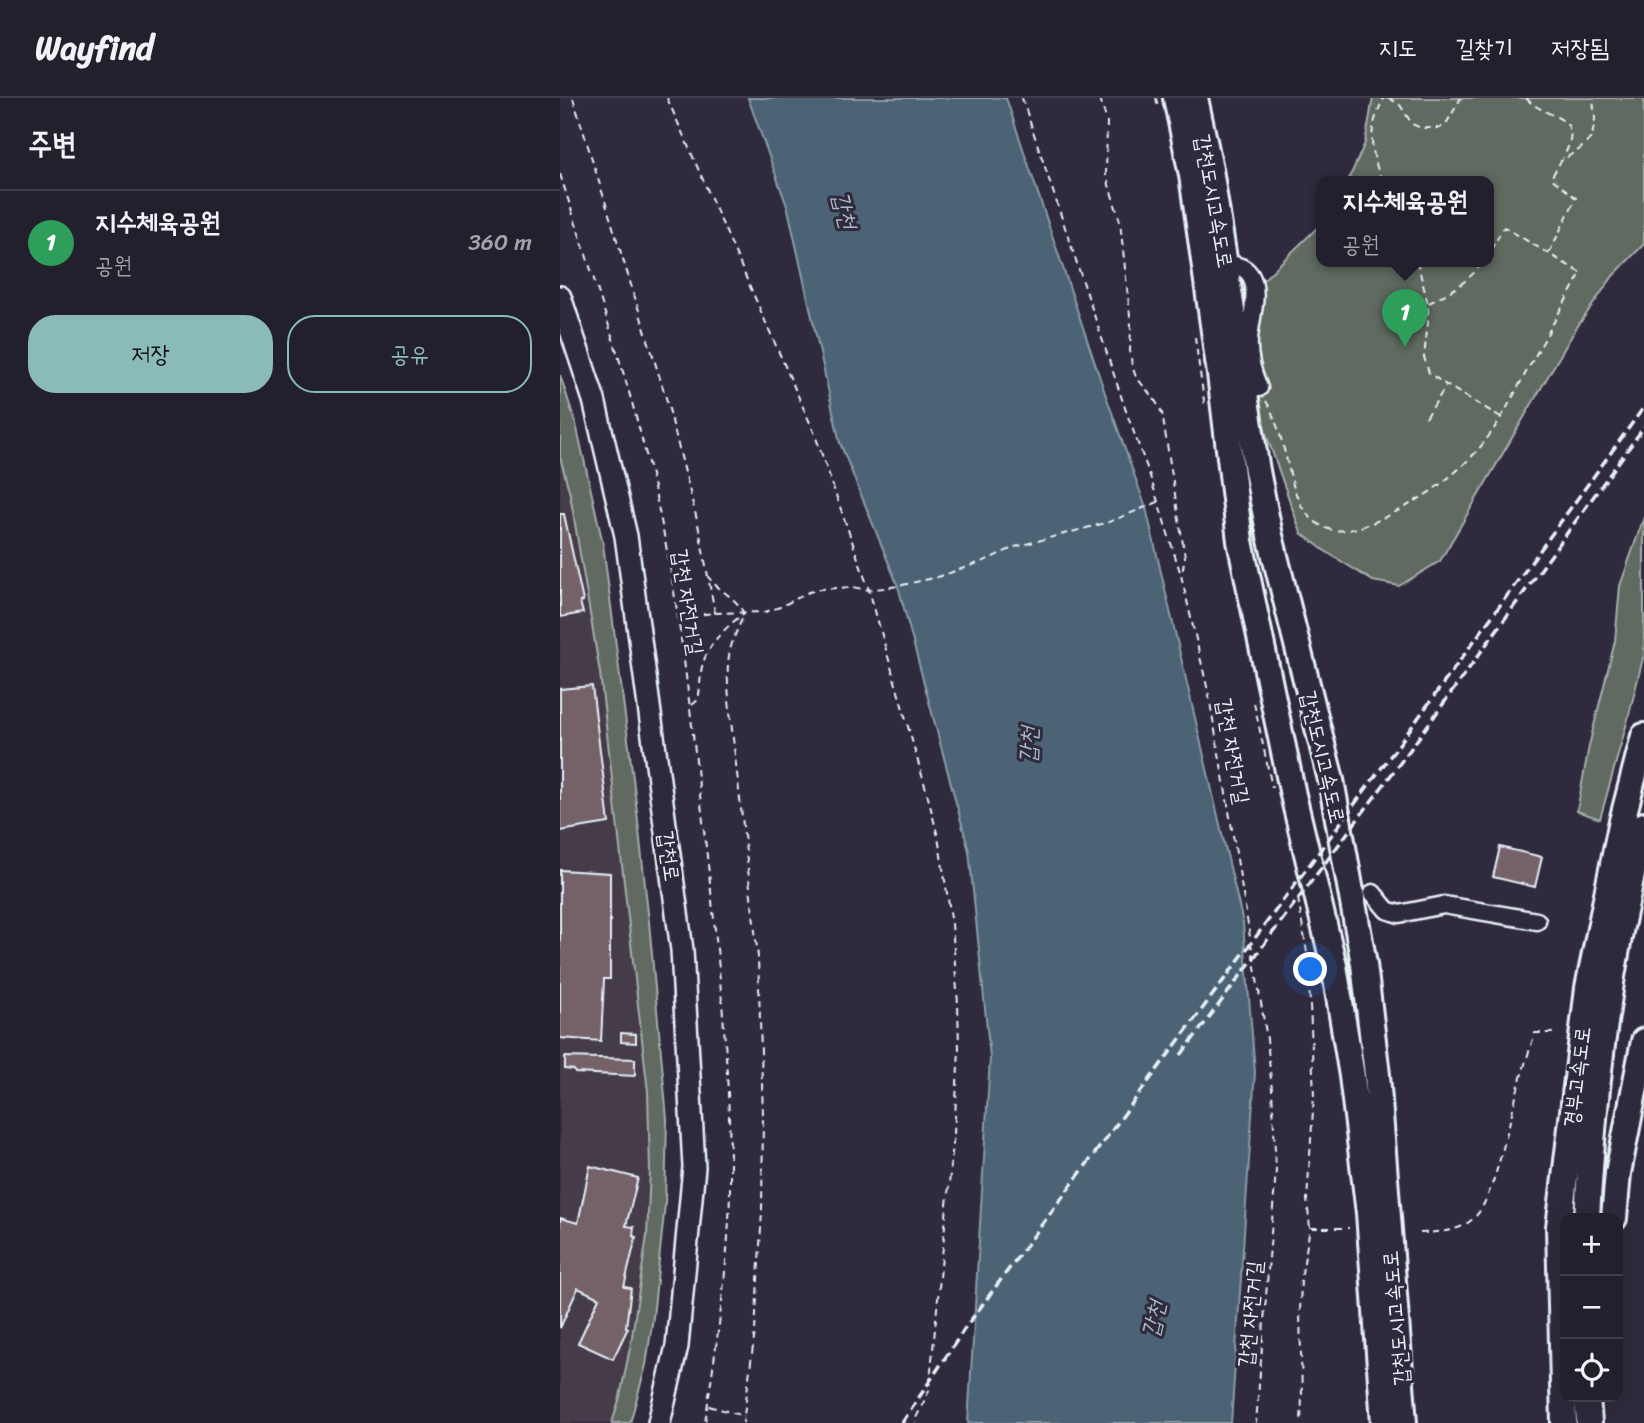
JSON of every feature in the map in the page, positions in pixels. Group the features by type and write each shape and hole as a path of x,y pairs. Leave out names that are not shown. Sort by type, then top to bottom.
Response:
{"highway":[{"name":"갑천도시고속도로","path":"1195,98 1210,169 1257,471 1270,536 1331,780 1364,964 1377,1075 1404,1423"},
{"name":"갑천도시고속도로","path":"1167,103 1192,175 1240,541 1293,794 1334,966 1352,1076 1369,1213 1384,1423"},
{"name":"경부고속도로","path":"1564,1423 1559,1227 1588,988 1621,825 1644,736"},
{"name":"경부고속도로","path":"1587,1213 1595,1107 1612,970 1644,825"},
{"path":"1614,1213 1618,1173 1644,1041"},
{"path":"1587,1402 1588,1423"}],"main road":[{"name":"갑천로","path":"560,297 594,400 626,536 682,950 694,1167 677,1346 659,1423"}],"lane":[{"path":"1225,264 1243,267 1253,281 1255,297 1249,340 1253,373 1259,388"},
{"path":"1373,893 1387,910 1399,914 1444,905 1537,921"}],"path":[{"path":"573,98 667,401 698,524 715,613"},
{"path":"667,98 814,432 869,590 938,837 952,924 959,1050 929,1391 916,1423"},
{"path":"1022,98 1181,575"},
{"name":"갑천 자전거길","path":"1100,98 1108,122 1106,176 1120,221 1131,325 1132,366 1136,377 1162,413 1185,557 1181,575 1208,691 1262,1002 1272,1090 1276,1170 1256,1423"},
{"path":"1156,98 1167,103"},
{"path":"1380,176 1372,143 1373,126 1384,98"},
{"path":"1389,98 1399,105 1412,124 1421,128 1440,128 1446,124 1461,98"},
{"path":"1526,98 1532,105 1561,118 1571,134 1562,161 1550,178 1576,198 1549,254"},
{"path":"1562,161 1592,137 1595,119 1593,98"},
{"name":"갑천 자전거길","path":"560,174 619,359 659,509 678,617 719,955 727,1053 730,1192 726,1258 706,1423"},
{"path":"1259,388 1270,408 1295,494 1301,506 1320,526 1331,530 1347,530 1407,508 1426,496 1476,452 1502,417 1581,273 1504,227 1494,244"},
{"path":"1419,267 1428,304 1424,357 1429,373 1502,417"},
{"path":"1428,304 1452,292 1479,267"},
{"path":"1195,338 1206,415"},
{"path":"1426,418 1446,385"},
{"path":"678,617 765,612 821,589 845,587 869,590 938,577 1015,547 1109,522 1158,502"},
{"path":"707,575 735,600 744,614"},
{"path":"690,707 698,700 701,673 708,649 724,629 744,614"},
{"path":"743,1423 757,1305 763,1115 758,957 728,682 729,655 744,614"},
{"path":"1254,701 1271,786"},
{"path":"1297,895 1308,960 1314,1095 1307,1200 1310,1228 1301,1279 1301,1423"},
{"path":"1420,1233 1443,1232 1463,1226 1476,1215 1485,1202 1535,1033 1555,1034"},
{"path":"1310,1228 1349,1228"},
{"path":"708,1406 745,1416"}],"shaded area":[{"path":"560,457 570,494 600,673 648,1092 650,1171 647,1236 631,1343 612,1423 560,1423"}],"green space":[{"path":"1373,98 1644,98 1644,244 1613,276 1575,330 1440,561 1399,586 1373,581 1301,533 1254,400 1241,328 1261,282 1316,229 1316,267 1494,267 1494,176 1350,176 1365,143"},
{"path":"560,375 576,424 603,544 635,794 667,1119 665,1204 653,1317 646,1365 630,1423 612,1423 631,1343 647,1236 650,1171 648,1092 600,673 570,494 560,457"},
{"path":"1644,517 1644,654 1600,819 1577,811 1589,746 1615,641 1620,586"}],"water":[{"name":"갑천","path":"748,98 1006,98 1146,508 1243,923 1255,1072 1231,1423 968,1423 990,1058 969,851 898,586 840,443 788,209"}],"building":[{"path":"560,514 564,514 583,601 580,602 583,613 560,617"},
{"path":"592,686 609,823 560,831 560,689"},
{"path":"1500,847 1542,857 1535,887 1493,877"},
{"path":"560,870 610,873 610,979 604,979 601,1041 560,1038"},
{"path":"621,1033 636,1034 636,1043 621,1042"},
{"path":"565,1057 635,1059 635,1076 575,1073 574,1070 565,1069"},
{"path":"590,1166 638,1178 626,1226 634,1227 633,1236 636,1237 624,1287 631,1288 628,1328 613,1359 578,1343 599,1298 578,1288 560,1328 560,1218 578,1223"}],"railway":[{"path":"902,1423 965,1328 1400,743 1644,407"},
{"path":"1181,1055 1409,751 1644,427"}],"place":[{"name":"지수체육공원","path":"1405,347"}]}
